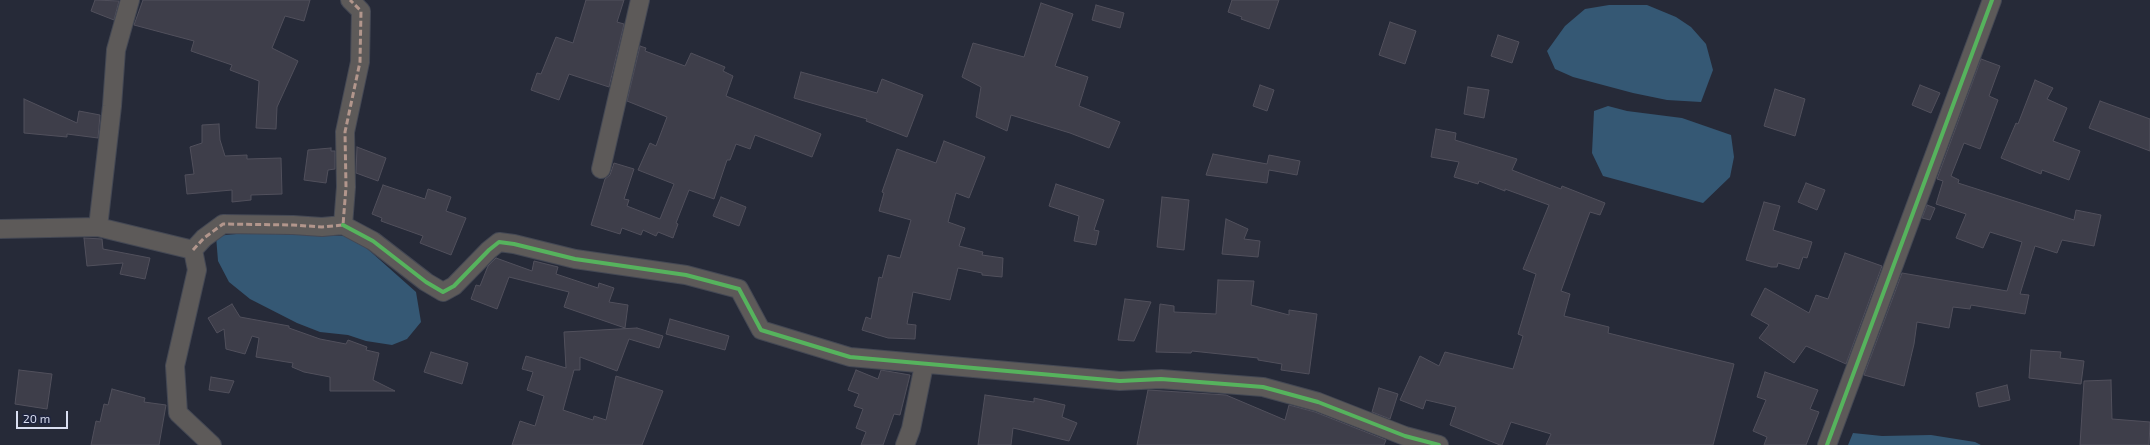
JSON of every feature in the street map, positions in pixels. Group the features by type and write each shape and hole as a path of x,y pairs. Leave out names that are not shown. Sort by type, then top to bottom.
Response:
{"street":[{"path":"98,227 112,106 116,50 130,0"},
{"path":"343,225 346,187 345,132 360,62 361,11 350,0"},
{"path":"601,169 640,0"},
{"path":"1827,445 1992,0"},
{"path":"193,250 204,238 223,224 322,227 343,225 374,241 426,282 443,292 454,286 489,250 499,242 514,244 575,259 686,276 739,289 761,330 850,357 924,365 936,364 1120,381 1161,379 1263,387 1318,402 1403,440 1439,445"},
{"path":"0,229 98,227 193,250"},
{"path":"193,250 197,270 175,366 178,412 212,445"},
{"path":"905,445 911,429 924,365"}],"water":[{"path":"1609,5 1647,5 1676,17 1691,27 1706,44 1713,70 1701,102 1667,100 1633,93 1573,77 1555,69 1547,51 1565,26 1585,9"},
{"path":"1608,106 1627,111 1682,118 1731,135 1734,157 1730,177 1703,203 1603,176 1592,153 1594,111"},
{"path":"246,233 353,236 416,292 421,322 407,339 392,345 366,341 348,335 320,332 297,323 250,299 229,282 218,261 216,236"},
{"path":"1853,433 1882,436 1931,435 1975,442 1981,445 1848,445"}],"building":[{"path":"95,0 119,1 114,20 91,11"},
{"path":"143,0 310,0 304,21 285,16 272,48 298,61 277,107 276,129 256,128 259,81 230,70 232,65 191,51 194,41 134,25"},
{"path":"586,0 624,0 617,22 624,24 609,87 569,74 559,100 531,90 537,73 541,74 556,37 573,43"},
{"path":"1232,0 1279,0 1269,29 1241,19 1242,17 1228,12"},
{"path":"1041,3 1073,14 1055,66 1088,77 1079,106 1120,122 1109,148 1070,133 1011,115 1007,131 976,117 981,87 962,77 973,43 1024,57"},
{"path":"1096,5 1124,13 1120,28 1092,20"},
{"path":"1390,22 1416,31 1405,64 1379,55"},
{"path":"1498,35 1519,42 1512,63 1491,56"},
{"path":"640,46 646,48 645,51 685,66 691,53 725,67 723,71 733,76 726,96 821,134 812,157 755,135 750,149 736,144 730,160 727,160 714,199 689,190 676,223 678,224 673,238 658,232 656,236 643,230 641,235 622,228 620,234 591,225 605,179 610,175 614,163 634,169 624,199 629,200 627,206 660,219 674,184 638,170 650,143 656,146 667,117 627,101"},
{"path":"1981,59 2000,66 1989,96 1998,100 1980,149 1964,143 1951,176 1959,180 1958,183 2074,220 2076,210 2101,215 2094,246 2062,240 2057,253 2035,246 2020,294 2029,295 2025,314 1971,305 1970,309 1953,307 1949,328 1917,322 1914,344 1904,386 1864,375 1902,273 2007,291 2022,242 1990,232 1983,248 1956,238 1966,214 1936,204 1943,181 1937,179"},
{"path":"801,72 877,93 882,79 923,95 907,137 866,121 867,119 794,98"},
{"path":"2035,80 2053,88 2047,99 2067,108 2053,141 2080,151 2069,180 2042,170 2041,174 2001,158 2016,123 2018,124"},
{"path":"1260,85 1274,90 1267,111 1253,106"},
{"path":"1920,85 1940,93 1931,113 1912,105"},
{"path":"1468,87 1489,90 1484,118 1464,114"},
{"path":"1775,89 1805,99 1795,136 1764,126"},
{"path":"24,99 77,123 79,111 100,115 98,138 67,134 67,137 24,133"},
{"path":"2100,101 2150,119 2150,151 2089,128"},
{"path":"219,124 220,140 225,156 247,155 247,159 281,158 282,194 251,195 251,200 232,202 232,190 187,194 185,175 194,174 190,147 202,143 202,125"},
{"path":"1436,129 1456,133 1455,140 1517,159 1512,170 1561,189 1562,186 1605,203 1600,215 1590,212 1578,244 1561,291 1570,294 1564,316 1609,327 1608,333 1734,364 1713,445 1546,445 1551,434 1511,422 1502,445 1500,445 1450,425 1456,407 1426,400 1423,409 1400,400 1420,356 1439,366 1445,352 1513,369 1523,336 1518,334 1536,274 1523,269 1549,205 1479,181 1478,184 1454,177 1459,162 1431,157"},
{"path":"944,141 985,157 969,198 956,193 948,222 965,228 959,246 983,252 982,255 1003,258 1002,277 982,275 982,273 958,268 950,300 913,292 907,324 916,325 915,339 888,338 862,330 866,317 871,319 879,277 882,278 888,255 900,258 911,220 879,211 884,193 882,192 897,149 936,163"},
{"path":"357,147 386,158 378,181 356,173"},
{"path":"331,148 331,151 335,151 335,169 328,170 326,183 304,180 308,150"},
{"path":"1213,154 1267,164 1269,155 1300,161 1297,175 1269,170 1267,183 1206,175"},
{"path":"1806,183 1825,190 1817,210 1798,202"},
{"path":"1056,184 1104,200 1094,230 1099,231 1096,245 1074,241 1079,216 1049,206"},
{"path":"383,185 425,199 428,189 451,197 446,211 466,218 451,255 420,243 423,236 381,221 382,218 372,214"},
{"path":"721,197 746,207 739,226 713,216"},
{"path":"1162,197 1189,200 1184,250 1157,247"},
{"path":"1764,202 1780,206 1773,230 1812,242 1807,258 1803,257 1799,269 1778,263 1777,267 1771,267 1746,260"},
{"path":"1927,205 1935,208 1930,220 1922,218"},
{"path":"1226,219 1248,229 1244,239 1260,241 1258,257 1222,254"},
{"path":"84,238 102,239 103,249 150,258 145,279 120,274 123,263 87,266"},
{"path":"1845,253 1882,266 1846,364 1806,346 1794,363 1759,338 1769,325 1751,315 1765,288 1809,313 1816,295 1828,299"},
{"path":"496,258 532,271 534,261 558,267 556,274 598,288 599,283 614,288 609,302 628,305 625,328 564,307 569,292 509,277 497,309 471,299 476,285 480,286 488,266"},
{"path":"1218,280 1254,281 1251,305 1289,315 1289,310 1317,314 1309,374 1281,370 1282,364 1258,360 1258,358 1192,351 1191,353 1156,352 1160,304 1174,306 1174,312 1216,314"},
{"path":"1125,299 1151,302 1134,341 1118,340"},
{"path":"232,304 240,317 289,326 289,328 320,339 346,344 348,340 367,347 366,350 379,353 373,380 395,391 330,391 330,377 304,372 292,367 293,363 256,357 259,338 252,336 245,354 226,349 224,329 217,333 208,318"},
{"path":"670,319 729,336 725,350 666,334"},
{"path":"637,328 663,336 659,348 629,339 617,371 580,357 580,370 574,370 563,410 593,420 594,416 606,420 616,376 663,391 642,445 512,445 520,421 535,426 544,396 527,390 533,372 522,369 526,356 566,368 564,332"},
{"path":"2031,350 2061,352 2060,358 2084,361 2081,384 2029,378"},
{"path":"431,352 468,363 462,384 424,372"},
{"path":"19,370 52,374 47,409 15,404"},
{"path":"856,370 878,379 881,370 910,375 900,415 894,414 883,445 861,445 866,432 856,428 863,409 854,406 859,394 848,390"},
{"path":"1765,372 1818,390 1810,409 1819,412 1806,445 1764,445 1767,437 1753,431 1766,400 1757,397"},
{"path":"211,377 234,381 229,393 209,390"},
{"path":"2111,380 2112,419 2150,422 2149,445 2080,445 2084,381"},
{"path":"2007,385 2010,400 1979,407 1976,393"},
{"path":"1379,388 1398,394 1390,419 1372,412"},
{"path":"112,389 145,398 144,402 166,405 159,445 91,445 96,421 100,422 104,404 108,405"},
{"path":"1148,390 1226,395 1285,420 1289,405 1315,412 1386,440 1384,445 1137,445"},
{"path":"985,395 1034,402 1034,398 1065,405 1062,417 1077,423 1069,441 1013,428 1011,445 978,445"}],"marked path":[{"path":"193,250 204,238 223,224 322,227 343,225 346,187 345,132 360,62 361,11 350,0"}],"cycle path":[{"path":"1827,445 1992,0"},
{"path":"343,225 373,241 426,282 443,292 454,286 489,250 499,242 514,244 575,259 686,275 739,289 761,330 850,357 1120,381 1161,379 1263,387 1318,402 1405,436 1439,445"}]}
